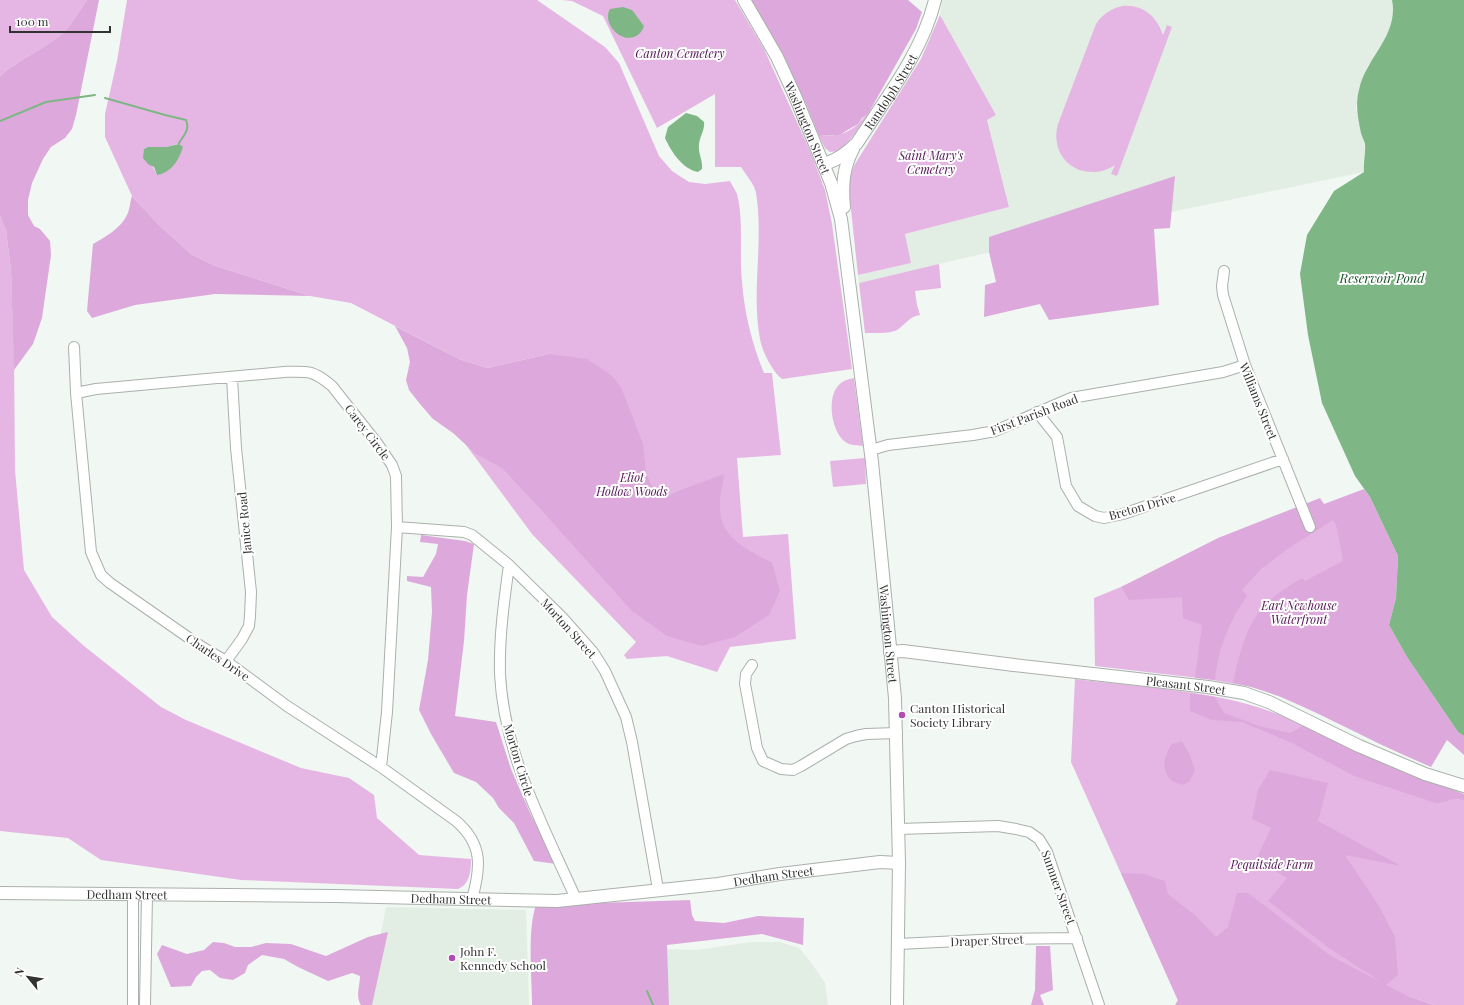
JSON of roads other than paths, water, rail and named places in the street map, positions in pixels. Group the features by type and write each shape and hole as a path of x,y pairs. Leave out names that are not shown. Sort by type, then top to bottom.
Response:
{"main road":[{"name":"Washington Street","path":"744,0 777,57 826,169 841,219 871,450 895,698 899,863 897,1005"},
{"name":"Randolph Street","path":"826,169 857,143 914,52 926,28 935,0"},
{"name":"Washington Street","path":"847,265 849,252 842,187 844,172 857,143"},
{"path":"826,169 840,168 850,156"},
{"name":"Pleasant Street","path":"890,652 904,651 1012,665 1208,687 1244,693 1269,702 1359,746 1425,774 1464,786"},
{"name":"Dedham Street","path":"0,893 335,896 557,901 658,889 718,884 780,874 880,862 899,863"}],"street":[{"name":"Williams Street","path":"1224,271 1222,286 1223,295 1245,366 1310,526"},
{"name":"Charles Drive","path":"74,347 76,393 91,552 100,575 202,647 226,661 287,706 381,767 465,829 473,840 478,861 477,879 472,899"},
{"name":"First Parish Road","path":"871,450 888,445 995,431 1071,398 1223,372 1245,366"},
{"name":"Carey Circle","path":"76,393 96,389 309,371 332,386 377,443 392,465 396,476 397,527 387,712 381,767"},
{"name":"Janice Road","path":"226,661 242,639 249,626 250,616 250,592 236,448 232,378"},
{"name":"Breton Drive","path":"1037,412 1056,437 1066,486 1071,496 1078,506 1095,516 1104,518 1123,514 1283,459"},
{"name":"Morton Street","path":"397,527 464,532 472,535 509,565 593,652 605,671 626,717 632,742 658,889"},
{"name":"Morton Circle","path":"509,565 504,598 500,647 500,675 509,735 524,781 541,824 576,899"},
{"path":"752,665 746,674 745,684 757,748 763,761 772,766 781,769 793,770 846,739 866,734 897,733"},
{"name":"Sumner Street","path":"898,829 998,826 1029,832 1039,839 1047,852 1099,1005"},
{"path":"133,894 133,1005"},
{"path":"145,1005 147,895"},
{"name":"Draper Street","path":"898,944 1000,939 1077,938"}],"water":[{"name":"Reservoir Pond","path":"1392,0 1464,0 1464,736 1458,732 1407,657 1389,625 1396,598 1398,556 1370,497 1355,476 1322,403 1308,335 1300,274 1307,235 1334,191 1364,172 1365,144 1358,117 1358,96 1368,67 1381,46 1391,25 1393,13"},
{"path":"623,7 632,10 644,26 639,34 633,37 627,38 621,36 611,27 609,21 608,15 610,9"},
{"path":"686,113 697,116 704,122 704,128 699,144 702,169 698,172 687,167 678,159 665,138 668,127"},
{"path":"179,144 183,147 177,161 170,169 162,174 157,175 154,167 148,164 143,158 144,149 148,147 166,147"}],"waterway":[{"path":"0,121 46,102 95,95"},
{"path":"105,98 186,120 187,130 179,143"},
{"path":"647,991 653,1005"}],"place":[{"name":"Canton Historical Society Library","path":"902,715"},
{"name":"John F. Kennedy School","path":"452,958"}],"park label":[{"name":"Canton Cemetery","path":"680,53"},
{"name":"Saint Mary's Cemetery","path":"931,162"},
{"name":"Eliot Hollow Woods","path":"632,484"},
{"name":"Earl Newhouse Waterfront","path":"1299,612"},
{"name":"Pequitside Farm","path":"1272,864"}]}
